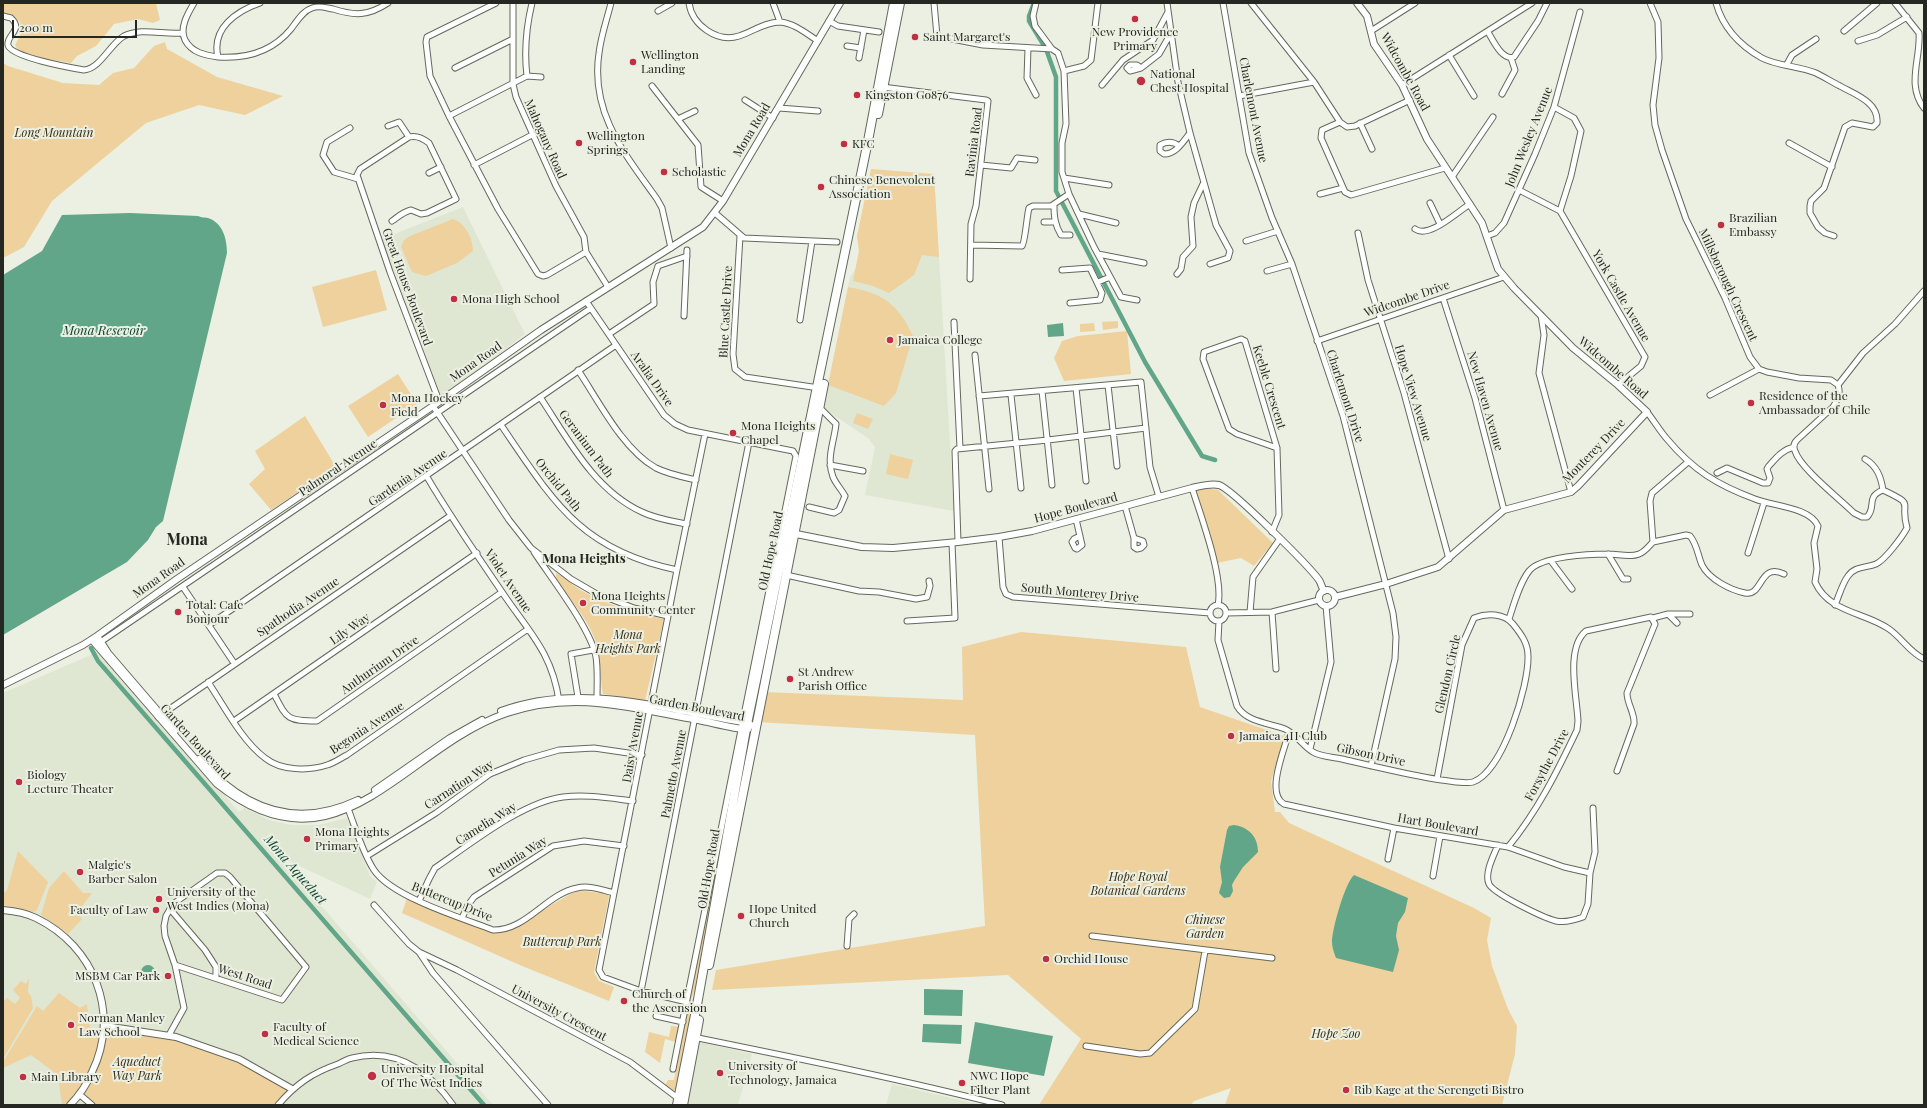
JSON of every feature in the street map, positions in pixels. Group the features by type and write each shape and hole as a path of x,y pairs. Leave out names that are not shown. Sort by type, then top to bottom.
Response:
{"main road":[{"name":"Old Hope Road","path":"880,86 894,3"},
{"name":"Old Hope Road","path":"680,1102 786,575 791,533 868,141 900,3"},
{"name":"Old Hope Road","path":"693,1037 744,726 791,533 819,407 820,388"}],"street":[{"path":"194,3 188,14 182,33 189,46 196,52 208,56 226,58 249,55 268,49 289,31 302,15 315,7 320,6 352,14 362,14 375,11 388,3"},
{"path":"218,56 217,46 219,37 226,22 247,8 260,3"},
{"path":"496,3 427,37 426,42 430,76 474,165 498,209 538,274 543,276 547,275 586,252"},
{"name":"Mahogany Road","path":"513,3 513,84 516,97 556,186 584,238 586,252 608,287"},
{"path":"527,76 525,58 526,28 532,3"},
{"path":"611,3 599,54 600,96 610,128 620,147 662,208 671,248"},
{"path":"658,11 672,3"},
{"path":"689,3 692,15 701,27 724,36 738,36 768,24 780,22 797,28 818,41"},
{"path":"773,3 780,22"},
{"name":"Mona Road","path":"3,685 97,641 177,579 586,301 703,227 723,201 840,3"},
{"path":"934,3 937,36 984,45 1052,49"},
{"path":"1036,3 1033,16 1035,26 1052,49 1058,53 1064,71 1066,124 1062,157 1064,178 1069,194 1121,297 1137,300"},
{"path":"1064,71 1084,66 1090,60 1098,3"},
{"path":"1167,3 1178,82 1190,133 1203,184 1216,225 1230,251 1228,258 1210,264"},
{"name":"Charlemont Avenue","path":"1223,3 1249,152 1272,218"},
{"path":"1251,3 1314,82 1340,122 1347,127 1360,123 1410,100"},
{"name":"Widcombe Road","path":"1357,3 1367,16 1374,44 1402,85 1427,139 1482,223 1498,268 1504,277 1573,348 1618,385 1647,412 1665,437 1688,462 1707,477 1764,503 1784,506 1813,518 1816,522 1818,530 1814,543 1817,569 1816,582 1824,596 1835,605 1882,624 1896,634 1912,653 1922,658"},
{"path":"1371,31 1415,3"},
{"path":"1402,85 1532,3"},
{"path":"1511,58 1517,54 1529,36 1547,3"},
{"name":"Millsborough Crescent","path":"1650,3 1658,22 1659,58 1654,106 1655,125 1662,150 1686,219 1725,298 1750,357 1759,369"},
{"path":"1716,3 1725,26 1737,40 1763,58 1815,73 1860,97 1875,110 1877,123 1873,127 1852,123 1845,127 1824,188 1811,201 1810,213 1818,227 1825,233 1834,236"},
{"path":"1844,31 1877,3"},
{"path":"1895,3 1920,33 1914,74 1920,103 1924,108"},
{"path":"1102,85 1123,60 1153,40 1168,12"},
{"name":"John Wesley Avenue","path":"1487,236 1495,232 1504,223 1554,107 1580,12"},
{"path":"3,16 11,18 15,23 15,31 8,43 9,48 13,52 24,57 84,70 94,67 111,46 125,36 136,32 182,33"},
{"path":"1858,41 1877,35 1907,17"},
{"path":"829,21 838,26 879,32"},
{"path":"859,58 864,30"},
{"path":"1488,32 1500,51 1511,58 1515,70 1502,94"},
{"path":"1141,68 1159,54 1171,33"},
{"path":"456,68 513,39"},
{"path":"1787,64 1792,55 1816,39"},
{"path":"847,46 860,48"},
{"path":"1028,48 1027,78 1036,96"},
{"path":"1449,55 1474,96"},
{"path":"450,116 527,76 541,77"},
{"path":"1239,96 1314,82"},
{"path":"652,86 699,148 701,187 723,201"},
{"name":"Ravinia Road","path":"880,86 986,100 988,104 976,206 971,224 970,279"},
{"path":"746,100 773,118"},
{"path":"1519,190 1560,211 1571,176 1581,130 1574,118 1554,107"},
{"path":"778,108 818,111"},
{"path":"678,119 695,111"},
{"path":"1452,177 1493,117"},
{"path":"350,128 327,142 323,155 334,172 358,178 357,172 360,169 409,137 399,122 388,126"},
{"path":"1340,122 1324,129 1321,135 1345,192 1352,195 1445,168"},
{"path":"1360,123 1372,149"},
{"path":"1179,146 1190,133"},
{"path":"474,165 532,135"},
{"name":"Great House Boulevard","path":"392,221 400,214 411,210 424,214 455,201 457,198 429,143 420,138 409,137"},
{"path":"1789,143 1832,167"},
{"path":"981,165 1011,168 1017,158 1035,160"},
{"path":"429,173 441,167"},
{"name":"Great House Boulevard","path":"358,178 390,272 440,401"},
{"path":"1064,178 1108,185"},
{"path":"1178,274 1181,269 1183,257 1193,246 1191,217 1194,203 1203,184"},
{"path":"1320,194 1343,188"},
{"path":"1069,194 1058,200 1054,205 1055,222 1061,235 1070,235"},
{"path":"1430,203 1440,224"},
{"path":"1415,229 1419,232 1426,232 1470,204"},
{"path":"971,245 1022,246 1024,244 1025,227 1029,208 1033,206 1054,205"},
{"name":"York Castle Avenue","path":"1560,211 1645,357 1641,366 1618,385"},
{"path":"715,213 740,236 748,238 837,242"},
{"path":"1079,214 1116,223"},
{"name":"Charlemont Drive","path":"1272,218 1292,264 1343,416 1386,584 1396,637 1395,659 1372,766"},
{"path":"1044,222 1055,222"},
{"path":"1246,241 1278,232"},
{"name":"Hope View Avenue","path":"1358,233 1368,280 1404,393 1449,558"},
{"name":"Blue Castle Drive","path":"740,236 733,348 735,369 745,376 820,388"},
{"path":"800,320 812,241"},
{"path":"684,316 687,250"},
{"path":"1098,254 1144,263"},
{"path":"609,334 654,304 653,282 658,266 687,256"},
{"path":"1267,271 1292,264"},
{"path":"1062,270 1090,268 1102,293 1100,300 1070,303"},
{"path":"1098,282 1110,277"},
{"name":"Widcombe Drive","path":"1317,341 1504,277"},
{"path":"1884,490 1876,493 1872,497 1870,514 1867,517 1862,517 1854,512 1808,470 1797,456 1794,447 1797,440 1832,407 1839,394 1838,385 1863,353 1894,324 1924,291"},
{"name":"New Haven Avenue","path":"1443,298 1475,398 1504,510"},
{"name":"Aralia Drive","path":"586,301 664,415 681,427 706,434 795,453 744,726"},
{"name":"Palmoral Avenue","path":"97,641 182,587 591,308"},
{"path":"1541,314 1544,335 1539,373 1571,492"},
{"path":"954,322 960,448"},
{"name":"Keeble Crescent","path":"1272,532 1279,515 1277,448 1244,340 1241,339 1204,352 1203,358 1229,429 1236,434 1277,448"},
{"name":"Gardenia Avenue","path":"209,625 427,477 578,370 616,345"},
{"path":"975,355 989,489"},
{"path":"1710,395 1759,369 1799,378 1831,380 1838,385"},
{"path":"578,370 619,432 636,452 655,467 668,473 696,480"},
{"path":"979,396 1141,382 1150,466 1159,497"},
{"path":"1108,385 1117,466"},
{"path":"1076,388 1086,481"},
{"path":"1042,391 1052,485"},
{"path":"1010,394 1021,488"},
{"name":"Geranium Path","path":"540,397 585,464 615,495 644,513 661,519 687,524"},
{"path":"433,406 436,413 509,520 531,548 574,612 593,650 597,668 596,697"},
{"path":"809,508 834,513 839,510 845,496 834,479 829,457 836,424 819,407"},
{"name":"Monterey Drive","path":"1335,597 1386,584 1438,567 1487,523 1504,510 1571,492 1647,412"},
{"name":"Orchid Path","path":"501,425 553,498 565,513 585,531 611,548 631,557 654,565 677,570"},
{"path":"907,621 955,618 955,452 960,448 984,447 1114,433 1146,428"},
{"name":"Daisy Avenue","path":"687,1002 641,991 603,977 599,973 677,570 706,434"},
{"name":"Palmetto Avenue","path":"641,991 749,442"},
{"path":"1717,472 1727,468 1763,483 1768,483 1770,478 1767,469 1768,467 1779,454 1787,448 1794,447"},
{"path":"1835,605 1848,575 1863,566 1876,564 1902,538 1907,528 1905,520 1906,503 1904,500 1884,490 1877,471 1870,462 1865,459"},
{"path":"1652,542 1650,501 1652,493 1688,462"},
{"path":"830,465 863,471"},
{"name":"Violet Avenue","path":"427,477 450,516 477,553 550,662 555,677 559,700"},
{"name":"Hope Boulevard","path":"791,533 862,547 893,548 955,543 999,537 1076,519 1210,484 1226,488 1307,567 1319,581 1324,591"},
{"path":"1192,488 1218,580 1220,598 1218,605 1212,608 1210,613 1212,618 1218,621 1223,619 1226,613 1225,608 1218,605"},
{"path":"1748,553 1764,503"},
{"path":"1125,506 1134,538"},
{"name":"Spathodia Avenue","path":"160,716 234,663 450,516"},
{"path":"1076,519 1080,536"},
{"path":"1437,779 1461,783 1472,783 1481,778 1492,767 1505,746 1527,679 1528,655 1524,637 1509,619 1520,589 1533,567 1574,556 1640,554 1652,542 1686,535 1690,536 1702,565 1709,574 1723,584 1745,593 1751,594 1755,591 1763,577 1768,573 1774,572 1784,574"},
{"name":"South Monterey Drive","path":"999,537 1003,587 1006,594 1013,597 1210,613"},
{"path":"1250,612 1253,576 1279,540"},
{"path":"531,548 571,579 595,593 634,608 668,616"},
{"name":"Lily Way","path":"234,721 477,553"},
{"path":"1608,554 1623,579 1628,579"},
{"path":"1551,561 1572,589"},
{"path":"786,575 858,592 879,592 916,599 927,597 930,586 928,582"},
{"path":"182,587 234,663"},
{"path":"1324,591 1331,592 1335,597 1333,604 1326,606 1319,600 1324,591"},
{"name":"Anthurium Drive","path":"274,694 286,716 298,722 317,722 502,592"},
{"path":"1226,613 1272,612 1319,600"},
{"path":"1310,749 1331,662 1326,606"},
{"path":"1272,612 1276,669"},
{"name":"Glendon Circle","path":"1437,779 1462,645 1471,623 1474,618 1488,614 1509,619"},
{"path":"1668,614 1677,623"},
{"path":"1616,771 1634,724 1627,700 1627,693 1655,624 1653,618 1668,614 1690,614"},
{"name":"Forsythe Drive","path":"1508,847 1521,831 1550,785 1577,730 1578,721 1573,661 1578,641 1582,634 1586,631 1651,617 1653,618"},
{"name":"Gibson Drive","path":"1218,621 1218,640 1239,711 1248,717 1289,732 1313,752 1437,779"},
{"name":"Begonia Avenue","path":"208,682 251,744 265,758 274,764 298,769 329,764 347,755 418,707 528,629"},
{"name":"Garden Boulevard","path":"97,641 160,716 215,776 241,797 267,808 295,813 326,812 348,808 450,738 484,718 520,704 578,697 596,697 756,728"},
{"path":"578,697 571,654 593,650"},
{"name":"Garden Boulevard","path":"559,700 597,702 650,708"},
{"path":"673,1069 744,726"},
{"name":"Hart Boulevard","path":"1289,732 1277,776 1277,797 1281,802 1394,828 1508,847 1564,868 1590,872"},
{"name":"Carnation Way","path":"367,856 436,813 490,774 524,760 559,750 594,748 642,755"},
{"name":"Camelia Way","path":"420,901 429,879 436,868 518,813 561,797 601,796 633,801"},
{"name":"Buttercup Drive","path":"348,808 367,856 374,870 384,882 396,891 493,930 502,930 513,926 559,896 576,888 586,887 614,893"},
{"path":"1498,845 1488,874 1489,885 1511,900 1557,921 1574,921 1584,917 1588,904 1590,872 1595,852 1593,808"},
{"path":"1388,859 1394,828"},
{"path":"1433,876 1440,836"},
{"name":"Petunia Way","path":"462,918 468,905 474,897 553,846 584,841 624,846"},
{"name":"West Road","path":"170,909 173,904 217,873 225,873 306,967 282,1000 175,965"},
{"name":"University Crescent","path":"374,905 409,944 419,952 432,973 548,1105"},
{"path":"169,1035 184,1008 175,965 165,936 164,926 170,909"},
{"path":"170,909 205,950 216,967 216,978"},
{"path":"3,910 34,917 51,927 73,944 85,961 97,983 104,1011 105,1026 102,1048 96,1065 79,1094 70,1105"},
{"path":"847,946 849,919 854,914"},
{"path":"1092,936 1272,958"},
{"path":"1086,1046 1140,1054 1150,1052 1195,1009 1205,951"},
{"name":"University Crescent","path":"419,952 429,955 630,1062 680,1102"},
{"path":"656,1016 683,1022"},
{"path":"105,1026 169,1035 239,1059 292,1089"},
{"path":"693,1037 756,1051 796,1057 1002,1105"},
{"path":"278,1105 292,1089 304,1079 351,1058 373,1055 390,1057 410,1063 419,1069 442,1090 453,1105"},
{"path":"79,1094 92,1105"}],"shaded area":[{"name":"Jamaica College","path":"934,174 954,511 865,495 875,447 868,438 823,408 850,277 856,268 859,251 857,236"},
{"name":"Mona High School","path":"463,207 525,334 439,401 379,240"},
{"name":"University of the West Indies (Mona)","path":"100,651 239,812 245,808 269,820 291,825 319,825 347,818 370,876 377,882 370,899 291,862 281,859 493,1105 3,1105 3,693"},
{"name":"University of Technology, Jamaica","path":"699,1042 752,1054 738,1105 688,1105"},
{"path":"892,1084 981,1105 886,1105"}],"green space":[{"path":"3,3 156,3 160,20 153,23 138,19 114,24 96,46 77,56 71,63 28,56 19,52 15,45 21,34 20,22 12,16 3,17"},
{"name":"Long Mountain","path":"165,42 167,49 217,77 283,96 245,115 199,105 146,123 52,201 24,247 3,258 3,63 8,66 63,83 99,85 113,73 134,68 154,46"},
{"path":"871,169 934,174 939,257 922,255 914,275 889,293 873,286 853,281 859,251 857,236"},
{"path":"453,219 465,227 472,241 473,251 457,263 426,276 412,272 401,247 404,240 410,236"},
{"path":"376,270 387,310 323,327 312,287"},
{"path":"848,287 871,293 888,302 901,316 913,336 896,393 884,406 828,385"},
{"path":"1118,321 1118,328 1103,330 1102,322"},
{"path":"1094,323 1095,331 1080,332 1080,324"},
{"path":"1127,331 1131,374 1064,381 1054,358 1062,341 1078,336"},
{"name":"Mona Hockey Field","path":"398,374 417,404 368,437 348,406"},
{"path":"857,413 873,419 868,429 853,423"},
{"path":"305,416 336,467 271,510 249,484 265,469 255,451"},
{"path":"890,454 913,460 908,479 886,474"},
{"path":"1205,488 1218,490 1273,543 1254,566 1241,558 1217,563 1195,491"},
{"name":"Mona Heights Park","path":"556,573 582,591 602,600 633,611 664,619 645,701 603,694 596,641 581,614 556,581"},
{"name":"Hope Royal Botanical Gardens","path":"1021,632 1186,647 1200,707 1284,736 1271,782 1275,812 1280,812 1289,823 1474,908 1491,918 1487,940 1492,966 1508,1009 1517,1026 1515,1054 1502,1105 1225,1105 1231,1088 1194,1101 1191,1105 1039,1105 1081,1039 1008,975 712,990 716,970 985,926 975,735 758,722 764,692 963,700 962,647"},
{"path":"742,733 731,803 696,986 691,1000 689,1021 677,1087 673,1092 664,1087 668,1080 674,1080"},
{"path":"18,851 48,882 37,910 34,912 3,905 3,894 7,890"},
{"path":"64,871 83,893 92,893 77,913 82,919 68,934 41,915 49,888"},
{"name":"Buttercup Park","path":"585,891 608,894 609,897 594,972 599,981 614,987 609,1001 522,966 402,913 407,898 496,932 506,931 574,892"},
{"path":"29,978 28,992 31,996 33,1008 3,1059 3,1002 7,998 15,1004 20,998 13,990 21,981 26,984"},
{"path":"59,993 80,1008 87,1004 90,1028 100,1031 96,1057 78,1091 65,1105 62,1105 58,1075 31,1055 3,1068 3,1062 37,1006 43,1011"},
{"path":"671,1026 680,1027 676,1042 665,1039 660,1063 645,1052 649,1032 669,1037"},
{"name":"Aqueduct Way Park","path":"107,1028 173,1038 239,1060 290,1090 276,1105 94,1105 83,1096 100,1063"}],"water":[{"name":"Mona Resevoir","path":"130,213 198,216 208,218 213,220 221,228 225,237 227,248 163,521 156,527 148,540 127,562 3,635 3,275 42,251 62,215"},
{"path":"1063,323 1064,336 1048,337 1047,325"},
{"path":"1234,825 1244,828 1251,833 1258,846 1258,852 1243,867 1234,881 1232,885 1233,891 1230,897 1224,898 1219,893 1222,882 1220,867 1227,830 1229,826"},
{"path":"1354,875 1408,898 1405,912 1398,923 1396,936 1399,950 1393,972 1336,958 1332,944 1334,927 1343,896 1350,880"},
{"path":"145,965 151,965 155,969 155,975 151,979 145,979 141,975 141,969"},
{"path":"924,989 963,990 962,1016 924,1015"},
{"path":"975,1022 1053,1036 1044,1076 968,1063"},
{"path":"923,1024 962,1025 961,1044 922,1042"}],"waterway":[{"path":"1034,3 1029,16 1029,21 1046,49 1056,77 1056,191 1145,362 1202,456 1215,460"},
{"name":"Mona Aqueduct","path":"91,648 98,661 484,1105"}],"place":[{"name":"New Providence Primary","path":"1135,19"},
{"name":"Saint Margaret's","path":"915,37"},
{"name":"Wellington Landing","path":"633,62"},
{"name":"National Chest Hospital","path":"1141,81"},
{"name":"Kingston Go876","path":"857,95"},
{"name":"Wellington Springs","path":"579,143"},
{"name":"KFC","path":"844,144"},
{"name":"Scholastic","path":"664,172"},
{"name":"Chinese Benevolent Association","path":"821,187"},
{"name":"Brazilian Embassy","path":"1721,225"},
{"name":"Mona High School","path":"454,299"},
{"name":"Jamaica College","path":"890,340"},
{"name":"Residence of the Ambassador of Chile","path":"1751,403"},
{"name":"Mona Hockey Field","path":"383,405"},
{"name":"Mona Heights Chapel","path":"733,433"},
{"name":"Mona Heights Community Center","path":"583,603"},
{"name":"Total: Cafe Bonjour","path":"178,612"},
{"name":"St Andrew Parish Office","path":"790,679"},
{"name":"Jamaica 4H Club","path":"1231,736"},
{"name":"Biology Lecture Theater","path":"19,782"},
{"name":"Mona Heights Primary","path":"307,839"},
{"name":"Malgie's Barber Salon","path":"80,872"},
{"name":"University of the West Indies (Mona)","path":"159,899"},
{"name":"Faculty of Law","path":"156,910"},
{"name":"Hope United Church","path":"741,916"},
{"name":"Orchid House","path":"1046,959"},
{"name":"MSBM Car Park","path":"168,976"},
{"name":"Church of the Ascension","path":"624,1001"},
{"name":"Norman Manley Law School","path":"71,1025"},
{"name":"Faculty of Medical Science","path":"265,1034"},
{"name":"University of Technology, Jamaica","path":"720,1073"},
{"name":"University Hospital Of The West Indies","path":"372,1076"},
{"name":"Main Library","path":"23,1077"},
{"name":"NWC Hope Filter Plant","path":"962,1083"},
{"name":"Rib Kage at the Serengeti Bistro","path":"1346,1090"}],"district":[{"name":"Mona","path":"187,540"},
{"name":"Mona Heights","path":"584,559"}],"park label":[{"name":"Chinese Garden","path":"1205,927"},
{"name":"Hope Zoo","path":"1336,1034"}]}
